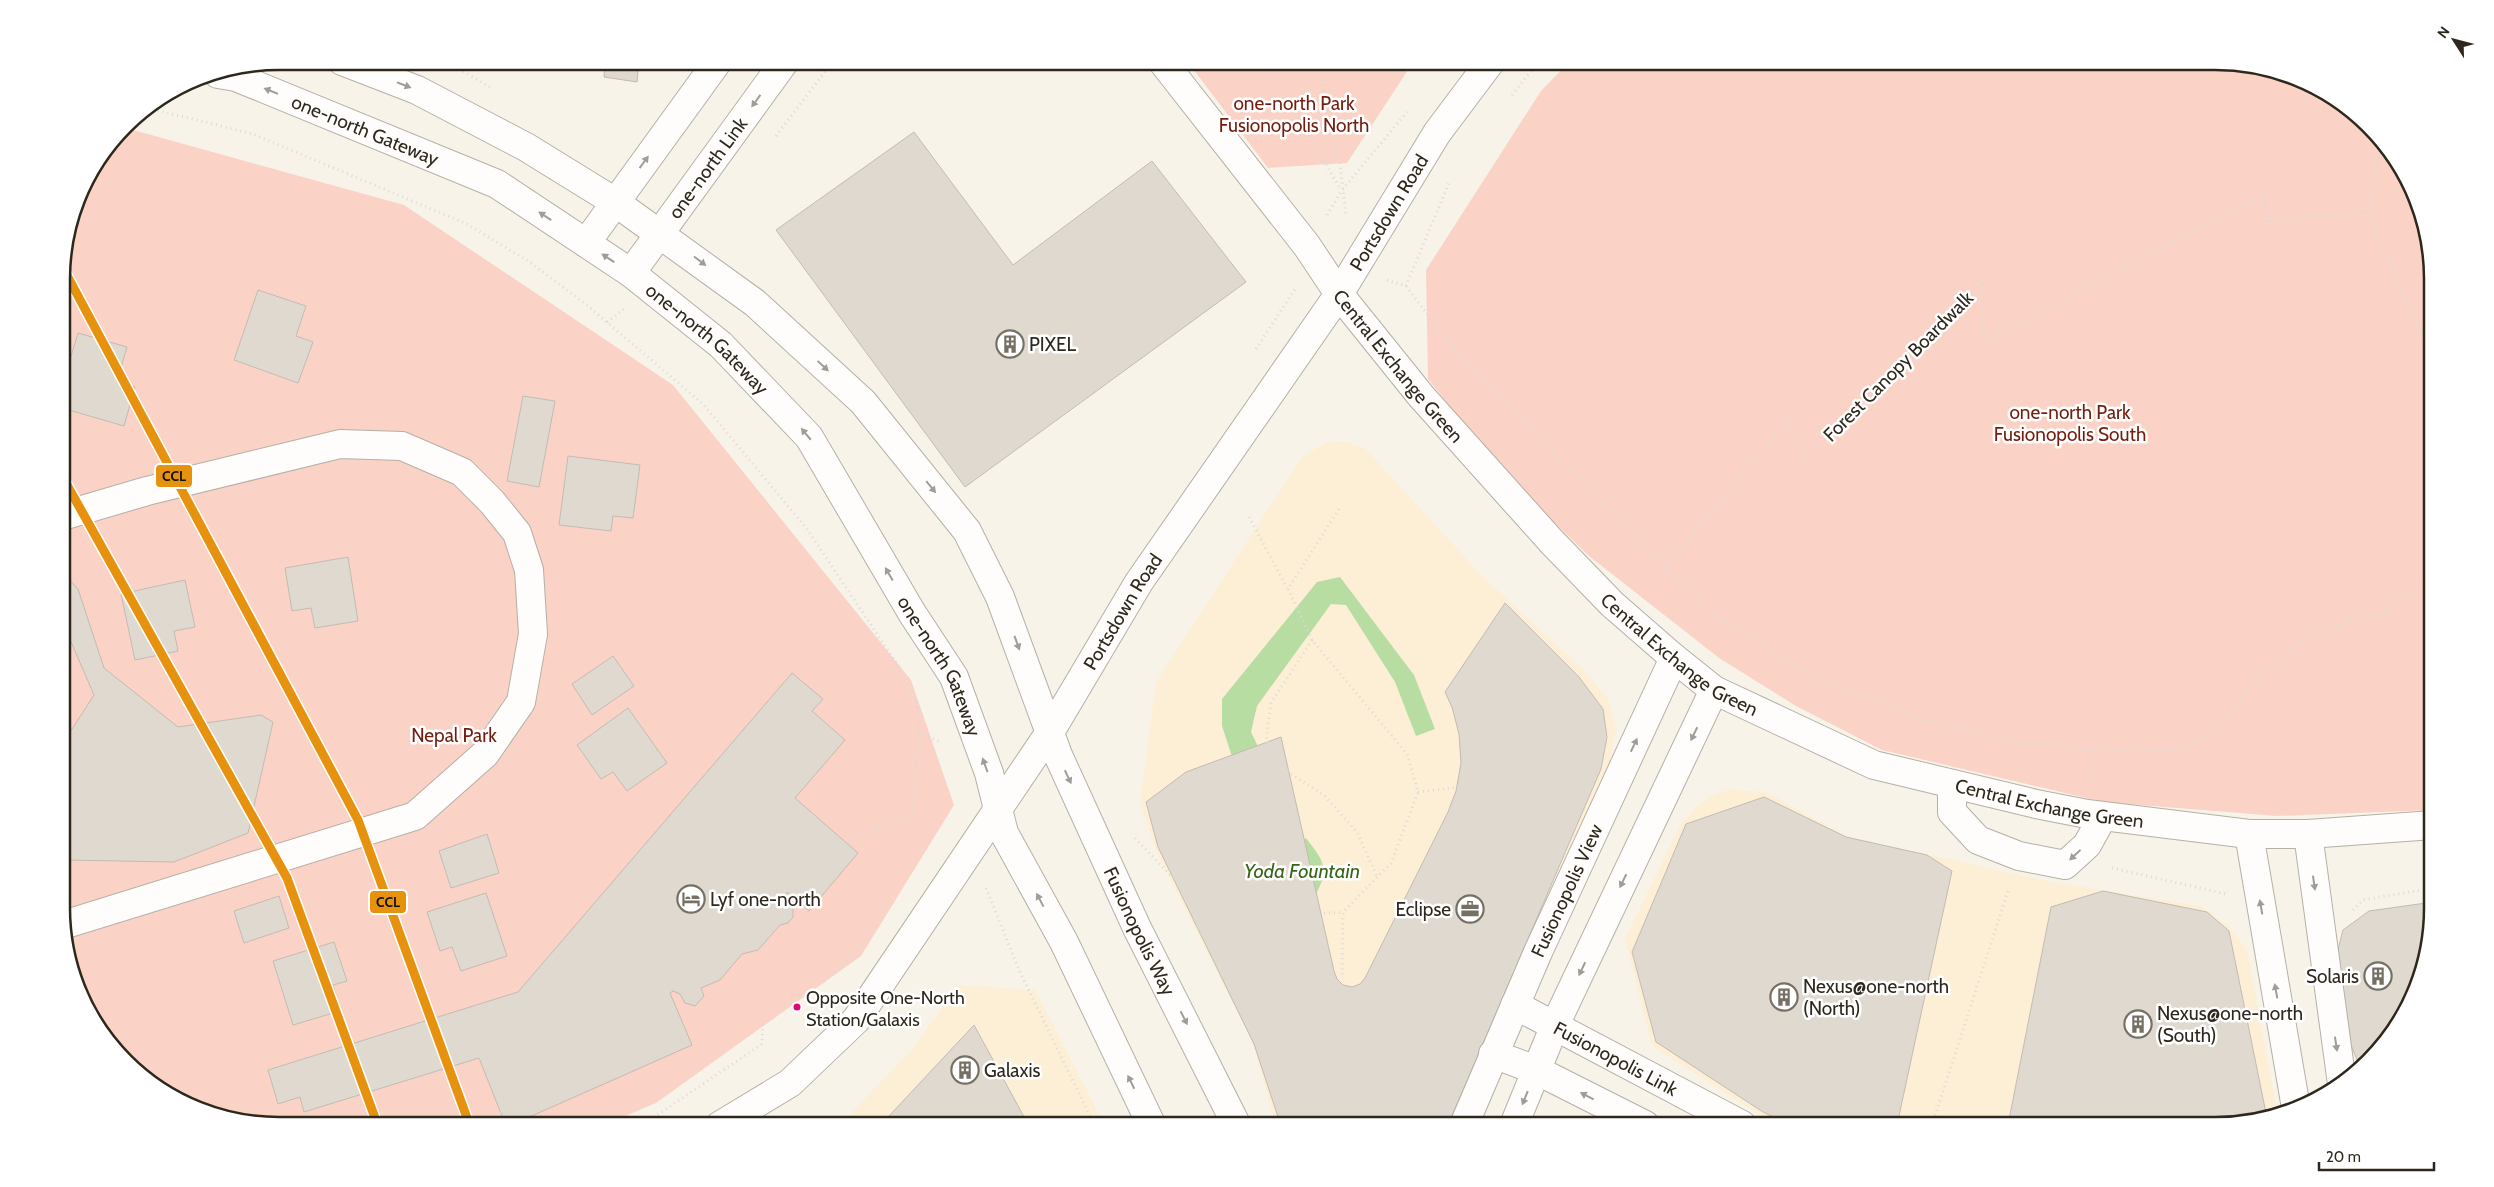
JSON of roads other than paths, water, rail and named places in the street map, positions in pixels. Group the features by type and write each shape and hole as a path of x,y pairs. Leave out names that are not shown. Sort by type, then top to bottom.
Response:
{"street":[{"path":"365,70 417,90 526,147 660,232 755,303 863,402 967,531 1000,597 1050,732"},
{"path":"586,243 711,70"},
{"name":"one-north Link","path":"631,273 778,70"},
{"name":"Central Exchange Green","path":"1169,70 1307,246 1339,294 1421,396 1551,542 1612,604 1714,690 1874,765 2036,804 2103,816 2249,834 2308,834 2424,826"},
{"name":"Portsdown Road","path":"734,1117 790,1083 856,1020 970,850 998,812 1050,732 1139,582 1339,294 1437,133 1484,70"},
{"name":"one-north Gateway","path":"230,76 496,184 631,273 722,345 809,437 912,613 954,677 988,773 998,812"},
{"path":"70,514 164,486 340,444 402,446 462,472 492,502 517,534 530,570 533,634 521,702 486,754 415,816 70,923"},
{"name":"Fusionopolis View","path":"1468,1117 1538,952 1674,658"},
{"path":"1518,1117 1555,1025 1714,690"},
{"name":"Fusionopolis Way","path":"1050,732 1062,764 1138,928 1232,1117"},
{"path":"1952,784 1952,812 1960,821 1978,840 2019,856 2065,865 2087,844 2103,816"},
{"path":"998,812 1004,833 1064,942 1148,1117"},
{"path":"2249,834 2295,1101"},
{"path":"2308,834 2341,1075"},
{"path":"1455,1117 1522,963 1538,952"},
{"name":"Fusionopolis Link","path":"1514,1006 1555,1025 1727,1117"},
{"path":"1493,1054 1536,1070 1628,1117"}],"water":[{"path":"1340,577 1414,675 1435,729 1416,736 1395,682 1346,605 1331,604 1257,706 1251,732 1299,831 1241,784 1222,726 1222,699 1317,582"},
{"name":"Yoda Fountain","path":"1306,838 1320,858 1323,876 1317,892 1301,897 1275,864"}],"place":[{"name":"PIXEL","path":"1010,344"},
{"name":"Lyf one-north","path":"691,899"},
{"name":"Eclipse","path":"1470,909"},
{"name":"Solaris","path":"2378,976"},
{"name":"Nexus@one-north (North)","path":"1784,997"},
{"name":"Opposite One-North Station/Galaxis","path":"797,1007"},
{"name":"Nexus@one-north (South)","path":"2138,1024"},
{"name":"Galaxis","path":"965,1070"}],"park label":[{"name":"one-north Park Fusionopolis North","path":"1294,114"},
{"name":"one-north Park Fusionopolis South","path":"2070,423"},
{"name":"Nepal Park","path":"454,735"}]}
